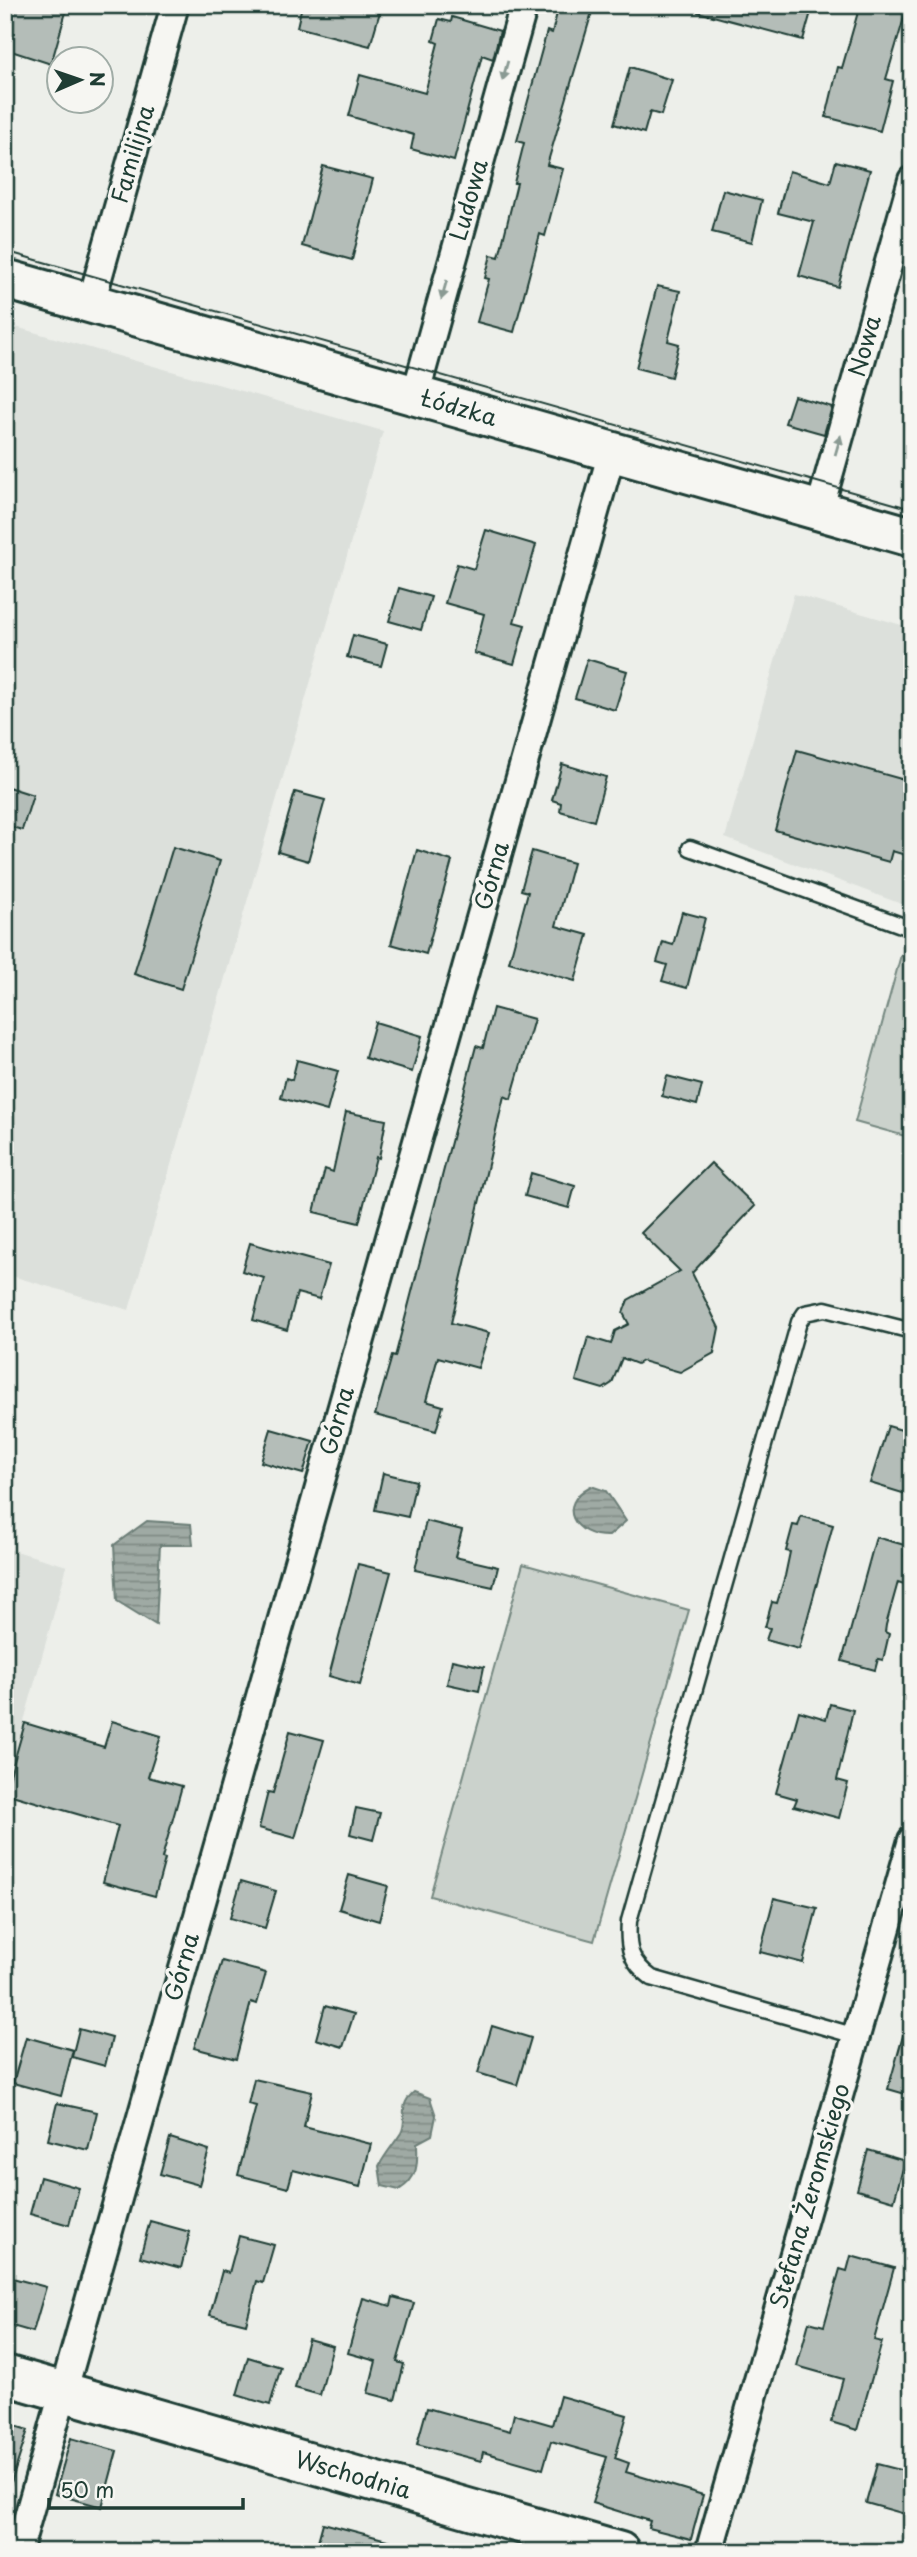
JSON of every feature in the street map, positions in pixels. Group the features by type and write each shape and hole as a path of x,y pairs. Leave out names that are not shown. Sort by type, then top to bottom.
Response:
{"main road":[{"name":"Łódzka","path":"5,279 912,537"},
{"name":"Wschodnia","path":"5,2375 620,2552"}],"street":[{"name":"Familijna","path":"91,303 175,5"},
{"name":"Ludowa","path":"415,396 524,5"},
{"name":"Nowa","path":"819,511 912,180"},
{"name":"Górna","path":"18,2552 612,452"},
{"name":"Stefana Żeromskiego","path":"709,2552 912,1840"}],"lane":[{"path":"690,848 912,929"},
{"path":"856,2036 652,1978 638,1968 630,1956 629,1922 799,1322 805,1313 825,1308 912,1331"}],"shaded area":[{"path":"5,324 383,431 129,1310 5,1274"},
{"path":"794,594 912,628 912,908 725,838"},
{"path":"901,955 912,959 912,1138 855,1122"},
{"path":"591,1486 606,1491 626,1521 609,1536 586,1531 578,1526 573,1518 574,1502"},
{"path":"147,1521 191,1524 193,1545 160,1545 156,1625 117,1601 114,1545"},
{"path":"5,1548 67,1566 11,1768 5,1766"},
{"path":"523,1564 689,1610 594,1941 430,1896"},
{"path":"414,2092 430,2098 436,2116 432,2135 417,2143 417,2164 410,2181 399,2190 382,2186 379,2166 401,2133 404,2108"}],"building":[{"path":"5,5 68,5 56,46 46,46 46,62 5,49"},
{"path":"302,5 382,5 370,46 297,27"},
{"path":"559,5 594,5 547,165 563,169 545,236 540,234 514,332 477,322 489,279 485,278 491,255 499,257 517,183 514,183 524,143 517,141 547,31 552,33"},
{"path":"699,5 813,5 803,40 698,12"},
{"path":"860,5 896,5 907,8 886,79 893,81 880,131 826,117 838,67 842,68"},
{"path":"452,17 500,31 493,59 482,55 454,161 411,149 414,135 349,116 360,75 425,93 438,43 433,41 439,19 451,22"},
{"path":"630,67 672,80 661,115 650,112 644,133 614,124"},
{"path":"836,161 870,170 838,287 799,276 814,222 778,213 789,171 830,183"},
{"path":"323,166 373,179 352,260 302,246"},
{"path":"723,190 762,200 752,242 712,232"},
{"path":"657,286 680,291 668,341 679,344 671,377 636,368"},
{"path":"794,396 832,407 824,434 785,423"},
{"path":"486,530 536,545 514,622 525,625 514,664 474,653 484,614 445,603 457,564 474,569"},
{"path":"399,588 431,597 421,630 389,621"},
{"path":"353,635 387,644 381,666 347,657"},
{"path":"587,659 627,671 615,710 575,698"},
{"path":"797,750 912,782 912,857 892,851 889,862 775,830"},
{"path":"562,764 606,777 594,821 560,811 561,803 552,800"},
{"path":"5,786 33,795 22,830 5,825"},
{"path":"295,792 325,800 308,861 278,852"},
{"path":"173,847 220,861 181,989 134,974"},
{"path":"417,850 452,861 426,954 391,944"},
{"path":"532,851 573,863 556,926 588,935 575,981 509,962 528,892 521,890"},
{"path":"682,912 705,918 687,988 662,981 667,965 657,962 663,942 673,945"},
{"path":"493,1008 534,1019 511,1099 504,1096 451,1323 489,1333 478,1368 438,1357 426,1401 443,1406 436,1431 375,1415 392,1356 395,1357 476,1046 483,1048"},
{"path":"375,1022 422,1036 412,1072 365,1058"},
{"path":"297,1060 338,1071 327,1111 281,1098 286,1078 292,1080"},
{"path":"667,1076 702,1085 697,1105 662,1096"},
{"path":"346,1112 386,1120 379,1158 376,1157 359,1223 314,1212 325,1169 333,1172"},
{"path":"711,1163 755,1206 692,1273 719,1328 714,1353 680,1372 642,1361 637,1364 622,1358 612,1383 603,1389 576,1381 588,1337 611,1344 615,1331 629,1324 623,1313 628,1300 680,1271 641,1233"},
{"path":"531,1173 575,1186 569,1208 525,1196"},
{"path":"250,1243 329,1265 319,1299 297,1293 287,1330 253,1320 264,1278 242,1271"},
{"path":"888,1426 912,1433 912,1496 870,1483"},
{"path":"271,1429 313,1441 303,1474 261,1462"},
{"path":"383,1473 416,1481 408,1517 375,1510"},
{"path":"801,1516 833,1525 799,1649 766,1640 770,1628 765,1627 772,1602 777,1603 785,1576 790,1552 786,1551 793,1525 798,1526"},
{"path":"426,1521 462,1530 455,1557 498,1567 493,1587 415,1570"},
{"path":"876,1537 908,1546 905,1556 910,1558 904,1584 898,1582 886,1625 885,1632 889,1634 883,1660 878,1659 875,1670 842,1661"},
{"path":"358,1564 391,1572 360,1685 329,1676"},
{"path":"452,1660 484,1667 479,1691 447,1684"},
{"path":"830,1704 853,1710 837,1780 848,1783 839,1818 794,1806 797,1799 776,1793 799,1711 826,1719"},
{"path":"112,1721 161,1736 148,1777 182,1786 162,1858 165,1859 155,1896 103,1882 118,1826 5,1793 25,1723 104,1747"},
{"path":"290,1731 324,1740 295,1838 259,1828 268,1792 273,1793"},
{"path":"356,1808 380,1813 373,1840 350,1834"},
{"path":"349,1875 388,1886 379,1921 339,1909"},
{"path":"241,1881 276,1891 265,1928 230,1918"},
{"path":"774,1898 817,1908 803,1963 760,1952"},
{"path":"222,1961 266,1973 257,2004 251,2002 236,2059 194,2048"},
{"path":"325,2006 354,2014 343,2047 316,2039"},
{"path":"906,2025 912,2026 912,2096 888,2089"},
{"path":"492,2026 531,2038 517,2085 478,2073"},
{"path":"79,2029 112,2038 105,2066 72,2057"},
{"path":"26,2037 73,2050 61,2096 13,2083"},
{"path":"254,2079 312,2092 304,2127 371,2144 360,2187 293,2170 288,2188 238,2175 256,2106 248,2104"},
{"path":"57,2103 97,2112 88,2150 48,2140"},
{"path":"170,2138 209,2150 199,2185 160,2174"},
{"path":"868,2150 905,2161 894,2201 857,2190"},
{"path":"40,2177 79,2188 69,2225 30,2214"},
{"path":"150,2221 190,2232 181,2268 140,2257"},
{"path":"239,2236 274,2245 263,2283 257,2281 246,2324 210,2315 222,2271 229,2273"},
{"path":"851,2256 894,2268 874,2340 882,2342 857,2430 831,2422 843,2379 797,2366 809,2322 824,2326 840,2269 847,2271"},
{"path":"5,2276 46,2287 33,2332 5,2324"},
{"path":"393,2297 414,2303 397,2362 404,2364 395,2400 368,2393 376,2361 348,2353 363,2298 391,2306"},
{"path":"308,2339 333,2346 320,2395 295,2388"},
{"path":"248,2357 281,2367 270,2405 237,2395"},
{"path":"560,2396 627,2415 615,2458 629,2463 626,2472 703,2495 691,2539 648,2528 650,2521 592,2503 607,2457 551,2441 543,2469 483,2452 481,2461 417,2444 427,2408 510,2431 514,2414 552,2425"},
{"path":"5,2423 28,2430 10,2486 5,2486"},
{"path":"71,2438 117,2451 102,2507 55,2494"},
{"path":"877,2464 912,2473 912,2516 866,2503"},
{"path":"323,2523 406,2545 405,2552 315,2552"}],"tram line":[{"path":"5,251 912,509"}]}
